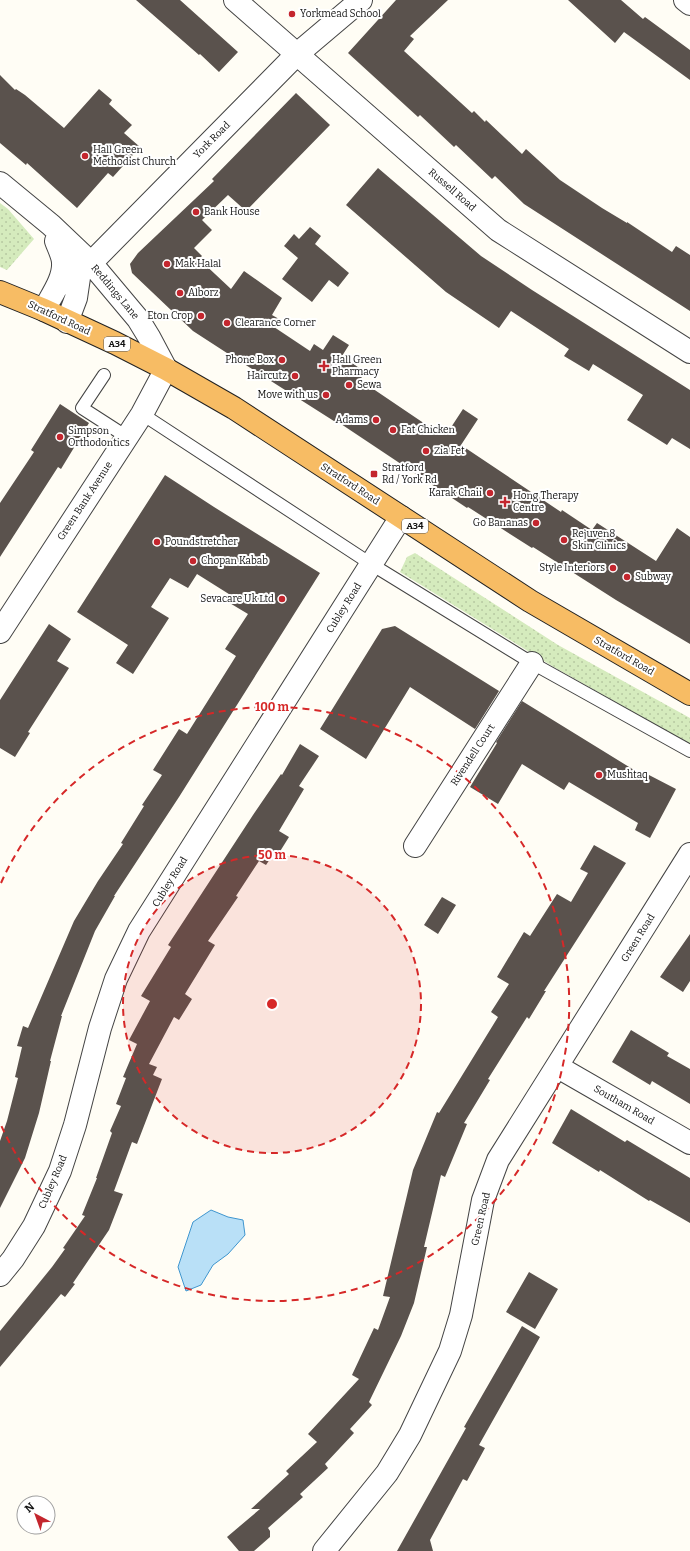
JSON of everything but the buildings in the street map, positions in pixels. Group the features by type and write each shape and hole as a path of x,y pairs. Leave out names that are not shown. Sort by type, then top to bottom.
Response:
{"highway":[{"name":"Stratford Road","path":"0,292 44,310 115,343 166,369 234,408 530,601 690,694"}],"street":[{"name":"Russell Road","path":"235,0 296,55 498,230 690,352"},
{"name":"York Road","path":"78,269 296,55 361,0"},
{"path":"685,0 690,4"},
{"name":"Reddings Lane","path":"0,183 51,225 74,259 78,269 76,298 67,322"},
{"path":"44,310 60,279 78,269"},
{"name":"Reddings Lane","path":"78,269 138,319 166,369"},
{"name":"Green Bank Avenue","path":"0,632 142,414 166,369"},
{"name":"Cubley Road","path":"0,1275 13,1259 34,1226 60,1171 75,1125 100,1028 116,979 140,931 401,517"},
{"name":"Rivendell Court","path":"415,846 532,664"},
{"name":"Green Road","path":"324,1551 387,1473 410,1435 450,1351 461,1315 483,1200 498,1160 558,1067 690,854"},
{"name":"Southam Road","path":"558,1067 690,1143"}],"lane":[{"path":"104,375 82,408 127,437"},
{"path":"142,414 372,564 532,664 690,751"}],"green space":[{"path":"0,203 8,209 34,239 7,270 0,267"},
{"path":"415,553 558,645 690,718 690,744 552,666 400,572 407,557"}],"water":[{"path":"211,1210 228,1217 243,1220 245,1235 228,1254 213,1265 201,1285 186,1291 178,1267 193,1222"}],"place":[{"name":"Yorkmead School","path":"292,14"},
{"name":"Hall Green Methodist Church","path":"85,156"},
{"name":"Bank House","path":"196,212"},
{"name":"Mak Halal","path":"167,264"},
{"name":"Alborz","path":"180,293"},
{"name":"Eton Crop","path":"201,316"},
{"name":"Clearance Corner","path":"227,323"},
{"name":"Phone Box","path":"282,360"},
{"name":"Hall Green Pharmacy","path":"324,366"},
{"name":"Haircutz","path":"295,376"},
{"name":"Sewa","path":"349,385"},
{"name":"Move with us","path":"326,395"},
{"name":"Adams","path":"376,420"},
{"name":"Fat Chicken","path":"393,430"},
{"name":"Simpson Orthodontics","path":"60,437"},
{"name":"Zia Fet","path":"426,451"},
{"name":"Stratford Rd / York Rd","path":"374,474"},
{"name":"Karak Chaii","path":"490,493"},
{"name":"Hong Therapy Centre","path":"505,502"},
{"name":"Go Bananas","path":"536,523"},
{"name":"Rejuven8 Skin Clinics","path":"564,540"},
{"name":"Poundstretcher","path":"157,542"},
{"name":"Chopan Kabab","path":"193,561"},
{"name":"Style Interiors","path":"613,568"},
{"name":"Subway","path":"627,577"},
{"name":"Sevacare Uk Ltd","path":"282,599"},
{"name":"Mushtaq","path":"599,775"}]}
